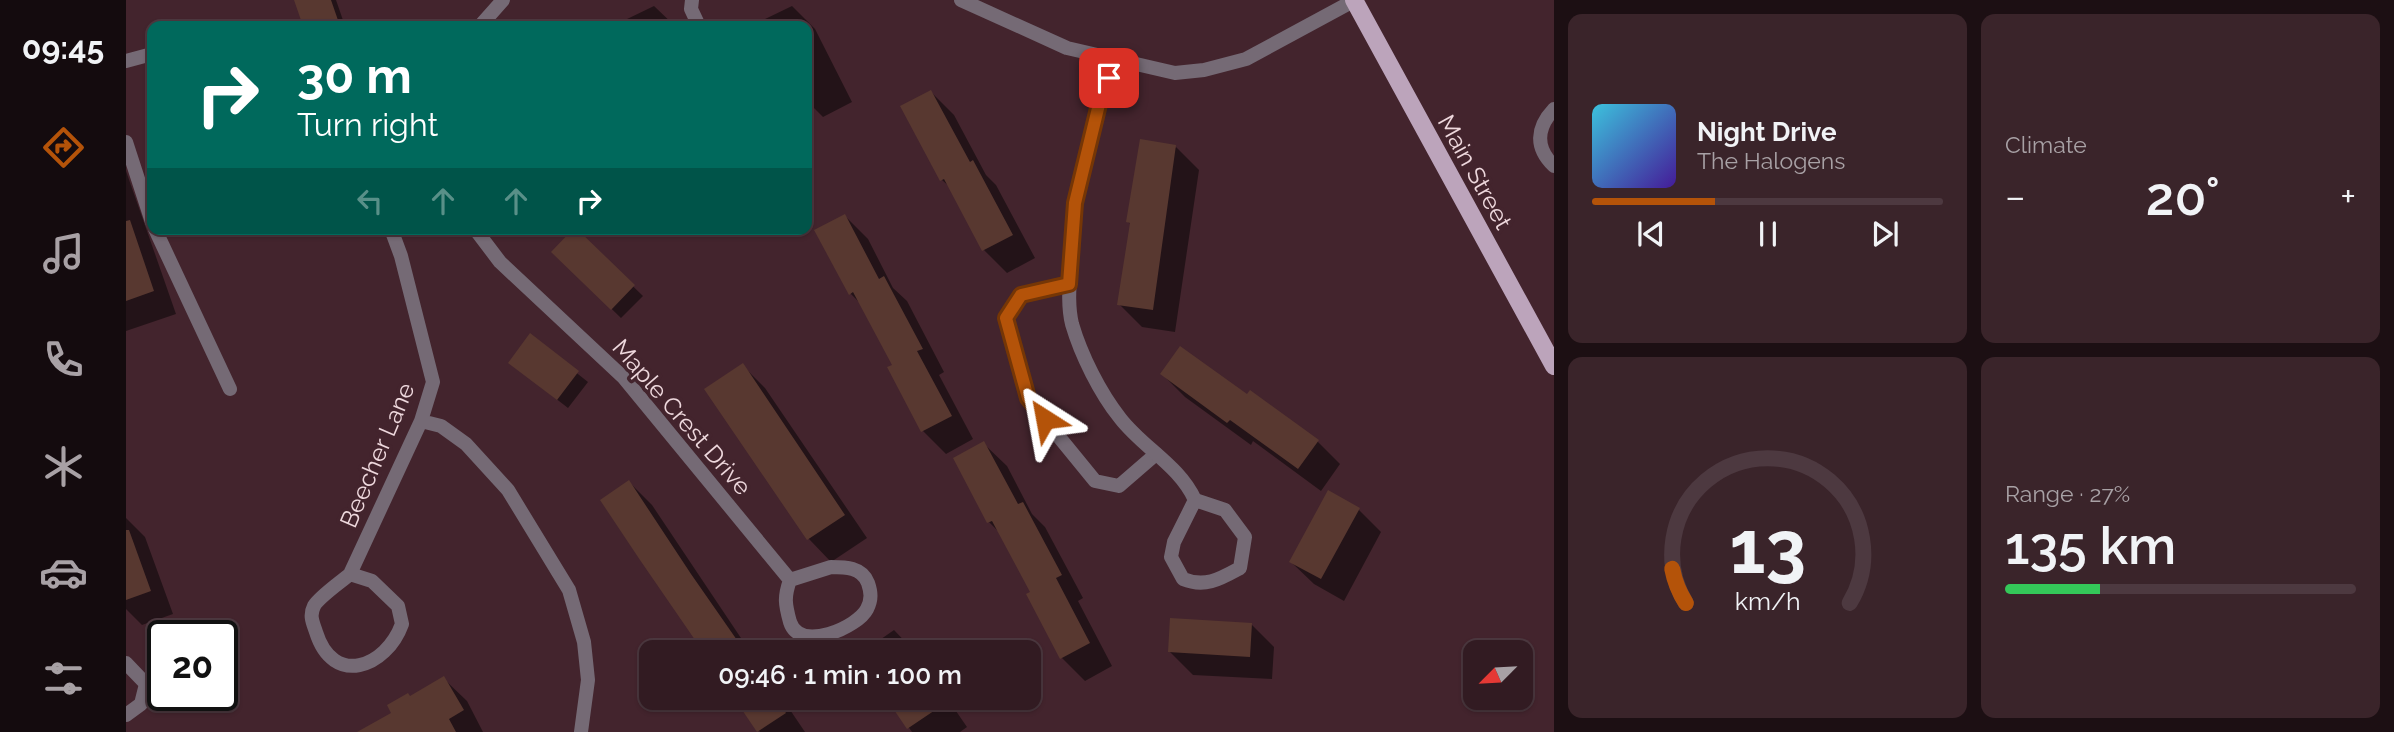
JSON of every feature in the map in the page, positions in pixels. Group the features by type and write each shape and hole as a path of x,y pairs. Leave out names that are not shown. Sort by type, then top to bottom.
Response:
{"main road":[{"name":"Main Street","path":"1354,0 1549,346 1554,366"}],"street":[{"path":"484,21 503,0"},
{"path":"692,0 691,9 697,21"},
{"path":"961,0 1067,48 1175,73 1204,70 1246,59 1354,0"},
{"path":"126,61 147,55"},
{"path":"1117,60 1101,96 1075,203 1069,284 1072,323 1098,384 1120,418 1181,477 1189,486 1195,500 1226,510 1245,537 1240,568 1217,580 1196,584 1183,579 1171,557 1174,542 1195,500"},
{"path":"1554,108 1545,118 1540,134 1543,155 1554,166"},
{"path":"126,142 147,207"},
{"path":"158,235 230,389"},
{"name":"Beecher Lane","path":"350,574 372,581 390,597 398,606 402,624 388,650 370,663 348,667 332,661 320,646 311,618 314,605 350,574 421,421 433,382 393,235"},
{"name":"Maple Crest Drive","path":"480,235 500,262 624,378 790,580"},
{"path":"1069,284 1021,295 1006,318 1028,398 1095,481 1119,486 1156,454"},
{"path":"421,421 441,426 466,444 508,490 569,590 584,642 588,680 581,732"},
{"path":"831,567 852,568 866,577 872,594 866,611 843,627 822,637 804,636 791,626 784,597 790,580 831,567"},
{"path":"126,663 146,684 141,704 126,715"}],"building":[{"path":"294,0 331,0 338,21 301,21"},
{"path":"931,90 970,162 973,160 1013,235 982,251 944,179 940,181 900,106"},
{"path":"1140,139 1176,145 1153,310 1117,305 1130,223 1126,222"},
{"path":"845,214 879,279 884,276 923,349 917,351 952,416 921,432 887,367 892,365 853,292 849,295 814,230"},
{"path":"130,220 154,291 126,301 126,221"},
{"path":"567,235 583,235 635,285 611,310 551,252"},
{"path":"530,333 579,371 557,400 508,363"},
{"path":"1180,346 1247,394 1250,390 1319,440 1298,469 1230,420 1227,423 1160,374"},
{"path":"743,363 845,515 807,540 704,389"},
{"path":"984,441 1018,504 1023,502 1062,575 1056,578 1090,643 1060,659 1026,594 1030,592 992,521 987,523 953,458"},
{"path":"629,480 737,640 695,640 600,500"},
{"path":"1328,490 1360,508 1321,579 1289,562"},
{"path":"126,530 129,530 151,591 126,600"},
{"path":"1170,618 1252,623 1250,657 1168,652"},
{"path":"444,676 464,710 449,719 456,732 357,732 391,713 387,705 408,693 410,696"},
{"path":"742,710 784,710 786,713 757,732"},
{"path":"894,710 935,710 907,729"}],"route":[{"path":"1045,419 1028,398 1006,318 1021,295 1069,284 1075,203 1101,96 1109,78"}]}
